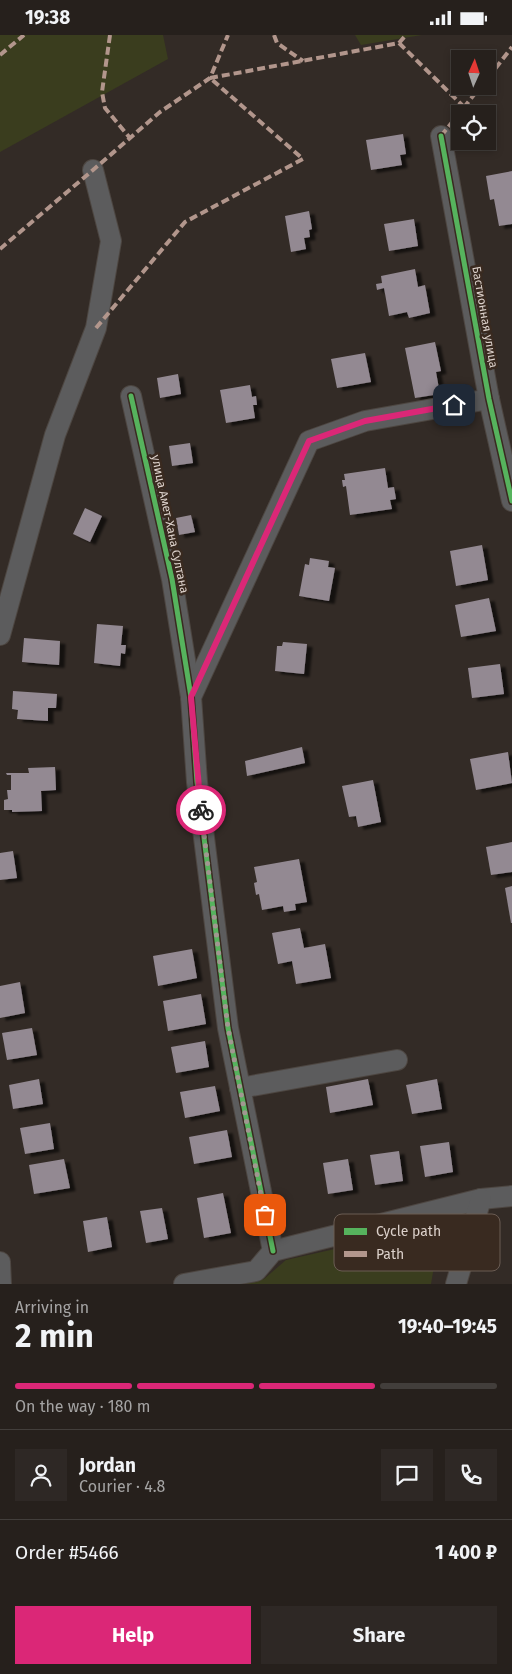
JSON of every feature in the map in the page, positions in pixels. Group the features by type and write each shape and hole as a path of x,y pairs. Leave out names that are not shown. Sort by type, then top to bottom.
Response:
{"street":[{"name":"Бастионная улица","path":"441,136 489,399 512,501"},
{"path":"0,635 55,435 96,328 111,241 93,170"},
{"name":"улица Амет-Хана Султана","path":"131,395 172,579 191,697 197,782 228,1028 273,1251"},
{"path":"191,697 309,441 365,421 489,399"},
{"path":"240,1087 397,1060"},
{"path":"421,1214 481,1199 512,1196"},
{"path":"477,1214 481,1199"},
{"path":"184,1284 256,1271 273,1251 334,1236"},
{"path":"0,1262 1,1284"},
{"path":"456,1284 460,1271"}],"green space":[{"path":"0,35 163,35 168,59 0,152"},
{"path":"355,35 422,35 361,45"},
{"path":"334,1249 334,1271 433,1271 431,1284 243,1284 264,1279 286,1260"}],"building":[{"path":"403,134 406,154 400,155 402,165 371,170 366,140"},
{"path":"512,171 512,224 499,226 494,199 490,200 486,176"},
{"path":"309,211 312,229 309,230 310,237 304,238 306,249 291,252 285,216"},
{"path":"414,219 418,246 389,251 384,224"},
{"path":"415,269 418,287 425,285 430,313 409,318 407,312 389,316 384,288 377,290 376,284 382,283 381,276"},
{"path":"435,342 441,371 436,372 440,394 415,398 405,348"},
{"path":"365,353 371,382 337,388 331,359"},
{"path":"178,374 181,394 160,398 157,378"},
{"path":"250,385 252,397 256,396 257,405 253,405 255,418 226,423 220,390"},
{"path":"190,443 193,463 172,466 169,446"},
{"path":"385,468 388,488 394,487 396,499 390,500 392,509 350,515 346,486 343,487 342,480 345,480 344,474"},
{"path":"85,508 102,516 90,542 73,534"},
{"path":"191,515 195,532 179,535 176,518"},
{"path":"482,545 488,580 456,586 450,551"},
{"path":"310,558 329,561 328,567 335,568 329,601 299,596 305,564 309,565"},
{"path":"489,598 496,631 461,637 455,605"},
{"path":"97,624 123,626 121,645 126,645 125,654 121,653 120,666 94,663"},
{"path":"24,638 60,641 59,665 22,662"},
{"path":"283,642 307,644 304,674 275,671 277,646 282,646"},
{"path":"500,664 504,694 472,698 468,668"},
{"path":"13,691 57,694 56,708 48,708 48,721 17,719 18,710 12,709"},
{"path":"302,747 305,763 247,776 245,761"},
{"path":"508,752 512,783 476,790 470,759"},
{"path":"55,767 56,790 41,791 42,811 12,812 12,810 4,810 4,800 8,799 7,790 11,790 11,775 6,773 29,773 28,768"},
{"path":"373,780 381,822 358,827 356,816 349,817 342,786"},
{"path":"512,842 512,872 491,875 486,847"},
{"path":"13,851 17,878 0,880 0,853"},
{"path":"299,859 307,902 295,904 296,910 284,912 283,906 262,910 259,894 256,895 254,883 257,882 254,867"},
{"path":"512,886 512,923 511,923 505,888"},
{"path":"300,928 304,948 325,944 331,978 296,984 292,961 278,964 272,933"},
{"path":"192,949 197,978 158,986 153,956"},
{"path":"20,982 25,1013 0,1018 0,986"},
{"path":"201,994 206,1024 168,1031 163,1001"},
{"path":"32,1028 37,1055 7,1060 2,1033"},
{"path":"205,1041 209,1067 176,1073 171,1047"},
{"path":"39,1079 43,1104 13,1109 9,1085"},
{"path":"368,1079 373,1105 330,1113 326,1087"},
{"path":"437,1079 442,1109 412,1114 406,1085"},
{"path":"215,1086 220,1111 185,1118 180,1092"},
{"path":"50,1123 54,1149 25,1154 20,1128"},
{"path":"227,1130 232,1157 194,1164 189,1137"},
{"path":"449,1142 453,1172 425,1177 420,1146"},
{"path":"399,1151 403,1181 375,1185 370,1155"},
{"path":"64,1159 70,1188 34,1194 29,1165"},
{"path":"348,1159 353,1190 328,1194 323,1163"},
{"path":"223,1193 231,1233 204,1238 197,1198"},
{"path":"162,1208 168,1239 146,1243 140,1211"},
{"path":"107,1217 112,1247 88,1252 83,1221"}],"marked path":[{"path":"0,55 24,35"},
{"path":"110,35 102,92 105,108 130,138"},
{"path":"0,249 160,112 210,78 228,35"},
{"path":"274,35 277,43 303,61"},
{"path":"210,78 399,43 406,35"},
{"path":"399,43 462,105"},
{"path":"496,68 512,47"},
{"path":"96,328 185,222 303,159 210,78"},
{"path":"441,136 474,95"}],"cycle path":[{"path":"441,136 489,399 512,501"},
{"path":"131,396 172,579 191,697 197,782 228,1028 273,1251"}],"way so far":[{"path":"201,810 228,1028 265,1215"}],"route":[{"path":"201,810 197,782 191,697 309,441 365,421 454,405"}]}
